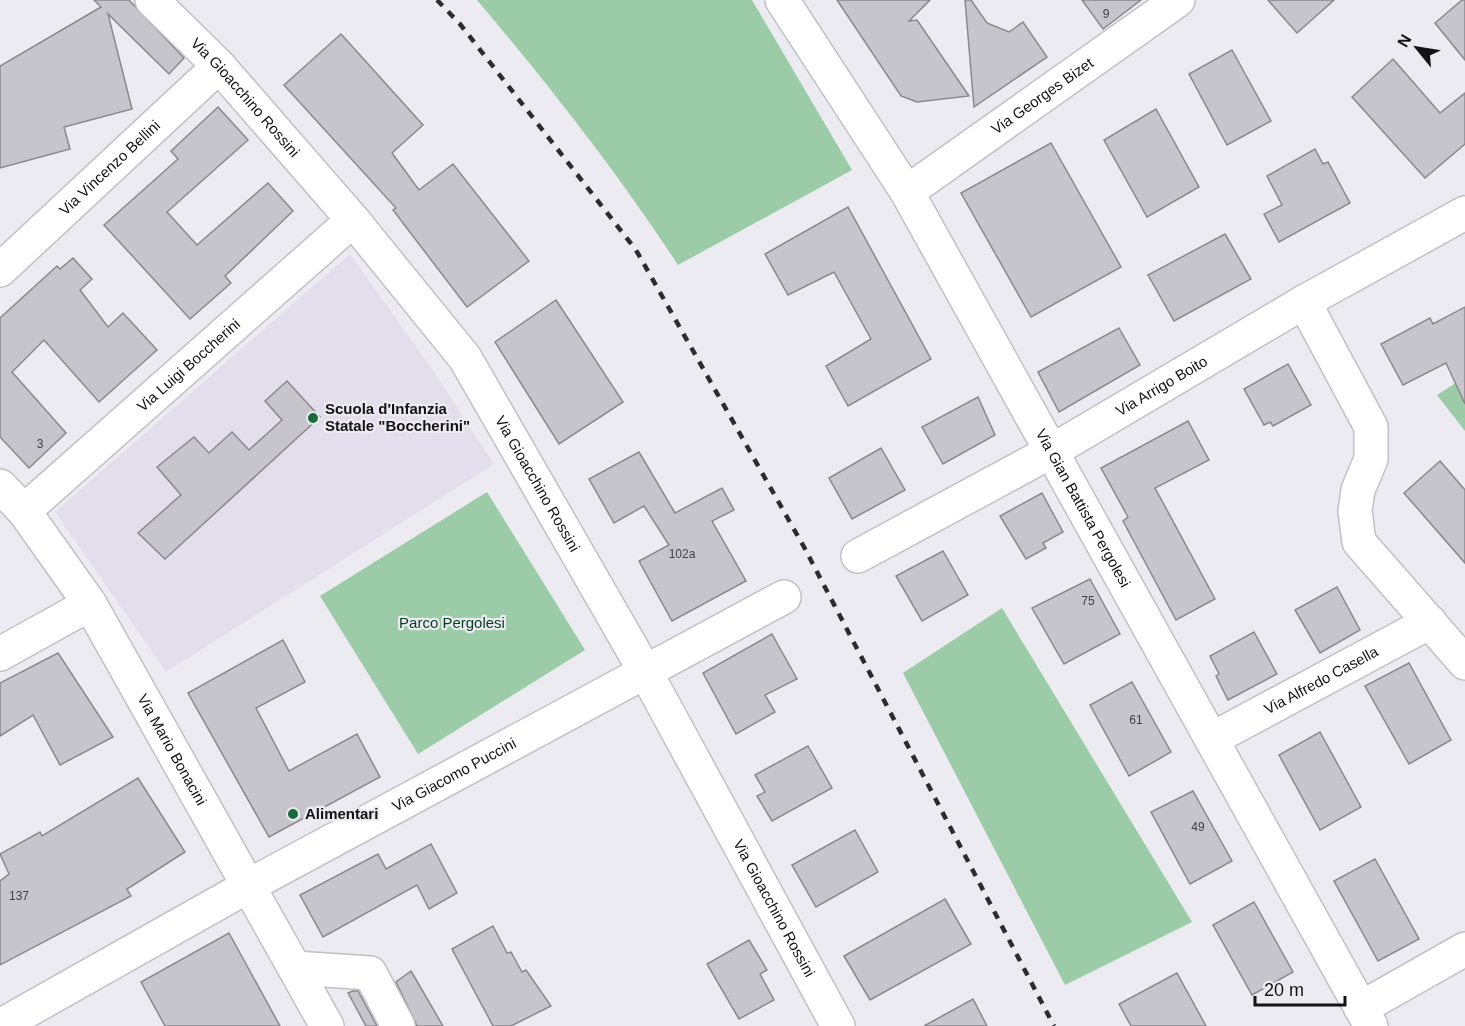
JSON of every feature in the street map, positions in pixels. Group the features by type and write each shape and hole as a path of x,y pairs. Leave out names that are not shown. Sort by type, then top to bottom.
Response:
{"street":[{"name":"Via Gioacchino Rossini","path":"152,0 219,66 354,220 465,358 645,671 838,1026"},
{"name":"Via Gian Battista Pergolesi","path":"782,0 907,192 1366,1017"},
{"name":"Via Georges Bizet","path":"907,192 1178,0"},
{"name":"Via Vincenzo Bellini","path":"0,270 219,66"},
{"name":"Via Arrigo Boito","path":"858,556 1052,451 1304,302 1465,213"},
{"name":"Via Luigi Boccherini","path":"24,511 354,220"},
{"path":"1304,302 1371,427 1371,459 1358,490 1356,511 1359,542 1465,663"},
{"name":"Via Mario Bonacini","path":"0,486 24,511 90,604 250,885 327,1026"},
{"name":"Via Giacomo Puccini","path":"0,1026 250,885 784,597"},
{"path":"0,654 90,604"},
{"name":"Via Alfredo Casella","path":"1212,739 1430,622"},
{"path":"1366,1017 1465,949"},
{"path":"295,968 370,974 398,1026"}],"shaded area":[{"name":"Scuola d'Infanzia Statale \"Boccherini\"","path":"350,254 434,372 494,464 166,672 55,512"}],"green space":[{"path":"477,0 752,0 852,170 678,265 582,130"},
{"path":"1465,377 1465,431 1437,395"},
{"name":"Parco Pergolesi","path":"487,492 585,650 418,754 320,596"},
{"path":"1002,608 1192,922 1065,985 903,673"}],"building":[{"path":"94,0 129,0 184,58 169,74 108,14 132,109 64,127 70,149 0,168 0,66 101,7"},
{"path":"837,0 930,0 909,21 917,20 969,96 917,102 901,96"},
{"path":"965,0 971,0 987,23 1009,32 1023,22 1047,57 974,107"},
{"path":"1082,0 1141,0 1103,29"},
{"path":"1268,0 1334,0 1297,33"},
{"path":"1462,0 1465,0 1465,60 1435,23"},
{"path":"341,34 423,125 392,153 419,190 453,164 529,261 467,307 393,210 396,208 284,85"},
{"path":"1232,50 1271,121 1227,145 1189,74"},
{"path":"1393,59 1440,113 1465,93 1465,144 1425,178 1352,97"},
{"path":"218,107 248,140 167,212 197,245 268,183 293,211 225,276 231,283 190,319 104,225 178,159 171,151"},
{"path":"1156,109 1199,187 1147,217 1104,140"},
{"path":"1051,143 1121,267 1031,317 961,193"},
{"path":"1315,149 1323,164 1328,162 1350,203 1279,242 1264,214 1282,205 1267,176"},
{"path":"848,207 931,359 848,406 826,366 871,339 834,272 788,295 765,254"},
{"path":"1225,234 1251,279 1174,321 1148,275"},
{"path":"73,258 92,279 80,290 108,327 123,313 157,350 99,402 44,340 12,372 66,433 29,468 0,437 0,318 57,266 60,269"},
{"path":"556,300 623,402 559,444 495,342"},
{"path":"1465,307 1465,404 1446,363 1403,385 1381,344 1430,318 1433,324"},
{"path":"1119,328 1140,365 1059,412 1038,372"},
{"path":"1288,364 1311,405 1273,426 1270,422 1264,425 1244,389"},
{"path":"287,381 320,417 165,559 138,533 181,495 157,467 194,437 209,453 232,432 249,450 282,420 265,401"},
{"path":"978,397 995,435 943,464 922,427"},
{"path":"1188,421 1209,460 1155,488 1215,599 1176,620 1123,521 1128,517 1101,468"},
{"path":"881,448 905,490 852,519 829,478"},
{"path":"639,452 675,513 722,488 734,510 712,521 746,581 672,621 639,561 669,545 644,506 614,523 589,479"},
{"path":"1440,461 1465,490 1465,563 1404,493"},
{"path":"1042,493 1063,532 1043,543 1046,548 1026,559 1000,516"},
{"path":"943,551 968,595 922,621 896,576"},
{"path":"1090,579 1120,634 1064,664 1032,608"},
{"path":"1337,587 1360,630 1320,653 1295,610"},
{"path":"1254,632 1277,674 1228,700 1216,676 1219,674 1210,656"},
{"path":"772,634 797,679 765,695 775,712 736,734 703,673"},
{"path":"283,640 305,682 256,708 289,771 357,734 380,777 269,837 188,693"},
{"path":"58,653 113,737 60,765 33,715 0,736 0,683"},
{"path":"1409,663 1451,740 1409,764 1365,686"},
{"path":"1132,682 1171,752 1129,776 1090,705"},
{"path":"1320,732 1361,807 1320,830 1279,755"},
{"path":"808,746 832,788 772,821 757,796 765,792 755,775"},
{"path":"138,778 185,852 127,889 131,896 0,965 0,881 9,874 0,854 40,832 42,836"},
{"path":"1193,791 1232,861 1190,884 1151,812"},
{"path":"855,830 878,872 816,907 792,865"},
{"path":"431,844 457,893 429,909 417,885 323,937 300,895 378,854 386,869"},
{"path":"1375,859 1419,939 1378,961 1334,881"},
{"path":"945,899 971,944 870,1000 844,956"},
{"path":"1254,902 1293,972 1252,995 1213,925"},
{"path":"493,926 507,953 511,952 522,972 526,970 551,1006 511,1026 493,1026 452,949"},
{"path":"229,933 280,1026 165,1026 141,982"},
{"path":"749,940 767,970 760,974 774,1000 739,1019 707,964"},
{"path":"411,971 443,1026 417,1026 396,982"},
{"path":"1177,973 1206,1026 1131,1026 1119,1004"},
{"path":"358,991 377,1026 366,1026 348,993"},
{"path":"973,999 987,1026 924,1026"}],"railway":[{"path":"437,0 460,24 636,250 804,547 1054,1026"}],"place":[{"name":"Scuola d'Infanzia Statale \"Boccherini\"","path":"313,418"},
{"name":"Alimentari","path":"293,814"}]}
